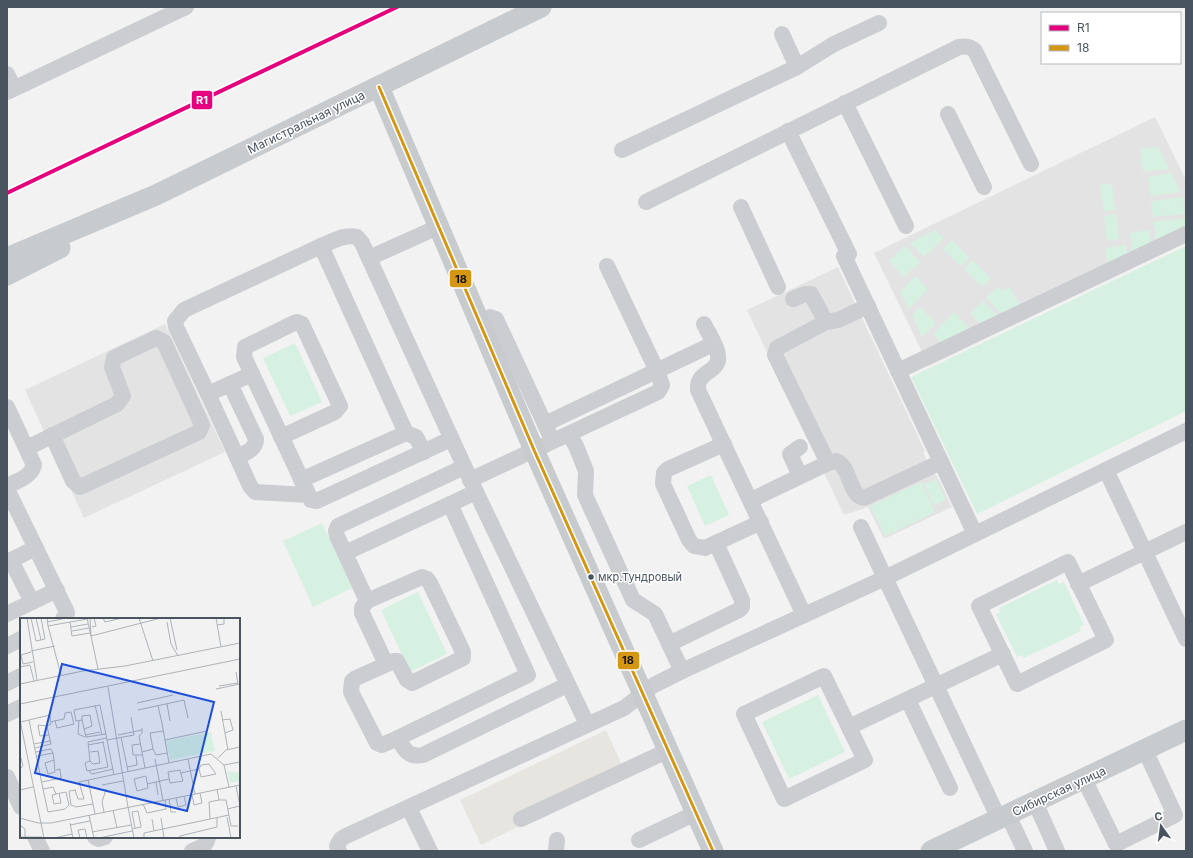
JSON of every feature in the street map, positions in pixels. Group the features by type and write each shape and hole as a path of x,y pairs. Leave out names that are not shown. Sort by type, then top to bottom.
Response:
{"main road":[{"name":"Магистральная улица","path":"7,276 156,195 541,7"},
{"path":"379,87 534,450 667,752 713,851"},
{"name":"Магистральная улица","path":"7,258 156,195"},
{"name":"Сибирская улица","path":"931,851 1186,730"}],"street":[{"path":"7,74 11,90 186,7"},
{"path":"622,150 797,67 834,44 879,23"},
{"path":"782,34 797,67"},
{"path":"646,202 959,47 971,47 975,52 1032,164"},
{"path":"845,103 906,226"},
{"path":"948,114 984,187"},
{"path":"788,131 898,371 975,534"},
{"path":"741,207 778,287"},
{"path":"369,258 438,227"},
{"path":"898,371 1186,234"},
{"path":"308,495 255,492 250,486 176,327 175,321 178,315 184,310 341,237 349,235 357,237 369,258 470,480 587,724"},
{"path":"322,246 406,433 416,437 424,452"},
{"path":"367,601 344,553 336,531 341,522 470,480 658,392 662,385 657,371 607,266"},
{"path":"793,299 805,294 811,294 826,322"},
{"path":"828,463 775,355 775,351 779,345 826,322 838,320 868,306"},
{"path":"479,322 490,317 496,319 553,442"},
{"path":"281,437 335,412 340,406 302,324 297,322 245,347 244,357 252,374 281,437 308,495 311,500 321,500 451,439"},
{"path":"704,324 718,354 718,360 717,365 700,377 698,390 804,615"},
{"path":"27,448 52,435 117,404 121,400 122,391 112,367 114,358 156,338 164,342 202,425 199,432 80,487 74,481 52,435"},
{"path":"545,424 713,344"},
{"path":"208,394 252,374"},
{"path":"230,384 256,439 256,443 250,450 237,457"},
{"path":"7,407 33,460 33,471 7,487 67,613 64,618"},
{"path":"339,851 337,846 341,839 346,836 624,708 654,685 682,671 885,578 1186,431"},
{"path":"301,480 406,433"},
{"path":"569,434 576,446 586,471 585,495 633,600 655,614 682,671"},
{"path":"724,444 668,469 664,473 662,479 691,544 700,548 705,548 761,522"},
{"path":"800,447 790,454 800,476"},
{"path":"751,500 828,463 836,461 841,464 857,495 864,498 941,462"},
{"path":"1106,470 1186,639"},
{"path":"344,553 450,504 470,480"},
{"path":"450,504 528,675 536,678 545,694"},
{"path":"861,528 936,686 1004,817 1025,851"},
{"path":"1078,584 1186,532"},
{"path":"669,644 742,607 742,600 716,543"},
{"path":"32,602 9,561 36,548"},
{"path":"1068,562 1078,584 1106,640 1017,684 979,606 1068,562"},
{"path":"386,664 362,613 362,608 367,601 422,577 427,579 464,655 460,660 412,683 407,680 397,661 386,664 356,678 350,687 351,692 377,743 382,744 398,738 528,675"},
{"path":"7,614 57,590"},
{"path":"7,646 20,640"},
{"path":"849,727 1003,654"},
{"path":"7,683 20,676"},
{"path":"824,676 849,727 865,760 784,799 744,714 824,676"},
{"path":"398,738 409,755 416,757 423,755 536,702 545,694 567,685"},
{"path":"908,700 950,788"},
{"path":"7,714 20,708"},
{"path":"1084,778 1116,844 1175,814 1145,750"},
{"path":"521,819 667,752"},
{"path":"7,777 15,803"},
{"path":"1035,802 1057,851"},
{"path":"409,808 430,851"},
{"path":"639,840 696,813"},
{"path":"36,838 42,851"},
{"path":"192,851 204,845 207,842 208,838"}],"shaded area":[{"path":"1155,117 1186,180 1186,242 929,366 874,253"},
{"path":"838,267 925,451 923,452 934,475 936,474 952,507 884,539 868,507 844,515 747,310"},
{"path":"165,324 225,452 84,518 25,390"},
{"path":"606,730 626,774 481,845 460,800"}],"green space":[{"path":"1158,147 1169,169 1143,172 1141,149"},
{"path":"1171,173 1181,192 1151,196 1148,177"},
{"path":"1112,183 1115,210 1104,211 1100,185"},
{"path":"1183,197 1185,214 1153,217 1151,201"},
{"path":"1116,214 1119,239 1107,241 1104,216"},
{"path":"1185,218 1186,231 1156,245 1154,222"},
{"path":"935,230 944,238 924,257 910,243"},
{"path":"1149,230 1152,247 1133,255 1130,233"},
{"path":"952,240 969,257 961,266 943,249"},
{"path":"1126,245 1128,258 1108,266 1105,248"},
{"path":"905,246 920,262 904,277 889,261"},
{"path":"1186,246 1186,411 977,514 911,377"},
{"path":"972,260 991,278 982,287 964,269"},
{"path":"915,276 928,289 909,309 900,292"},
{"path":"998,287 1002,291 1010,287 1020,305 1001,313 986,298"},
{"path":"983,301 998,316 981,324 970,314"},
{"path":"920,307 936,323 922,337 912,315"},
{"path":"954,312 970,329 941,343 933,334"},
{"path":"295,343 322,402 290,416 263,358"},
{"path":"711,475 729,515 705,526 687,486"},
{"path":"936,479 946,500 934,505 924,484"},
{"path":"921,482 935,512 885,536 870,506"},
{"path":"322,523 352,588 313,607 283,541"},
{"path":"1057,580 1059,584 1064,582 1084,625 1080,627 1081,631 1024,658 1022,655 1017,657 996,614 1001,612 999,608"},
{"path":"418,592 447,654 410,672 381,610"},
{"path":"818,695 845,752 789,779 762,722"}],"transit line":[{"name":"R1","path":"7,193 397,7"},
{"name":"18","path":"379,87 534,450 713,851"}],"place":[{"name":"мкр.Тундровый","path":"591,577"}]}
